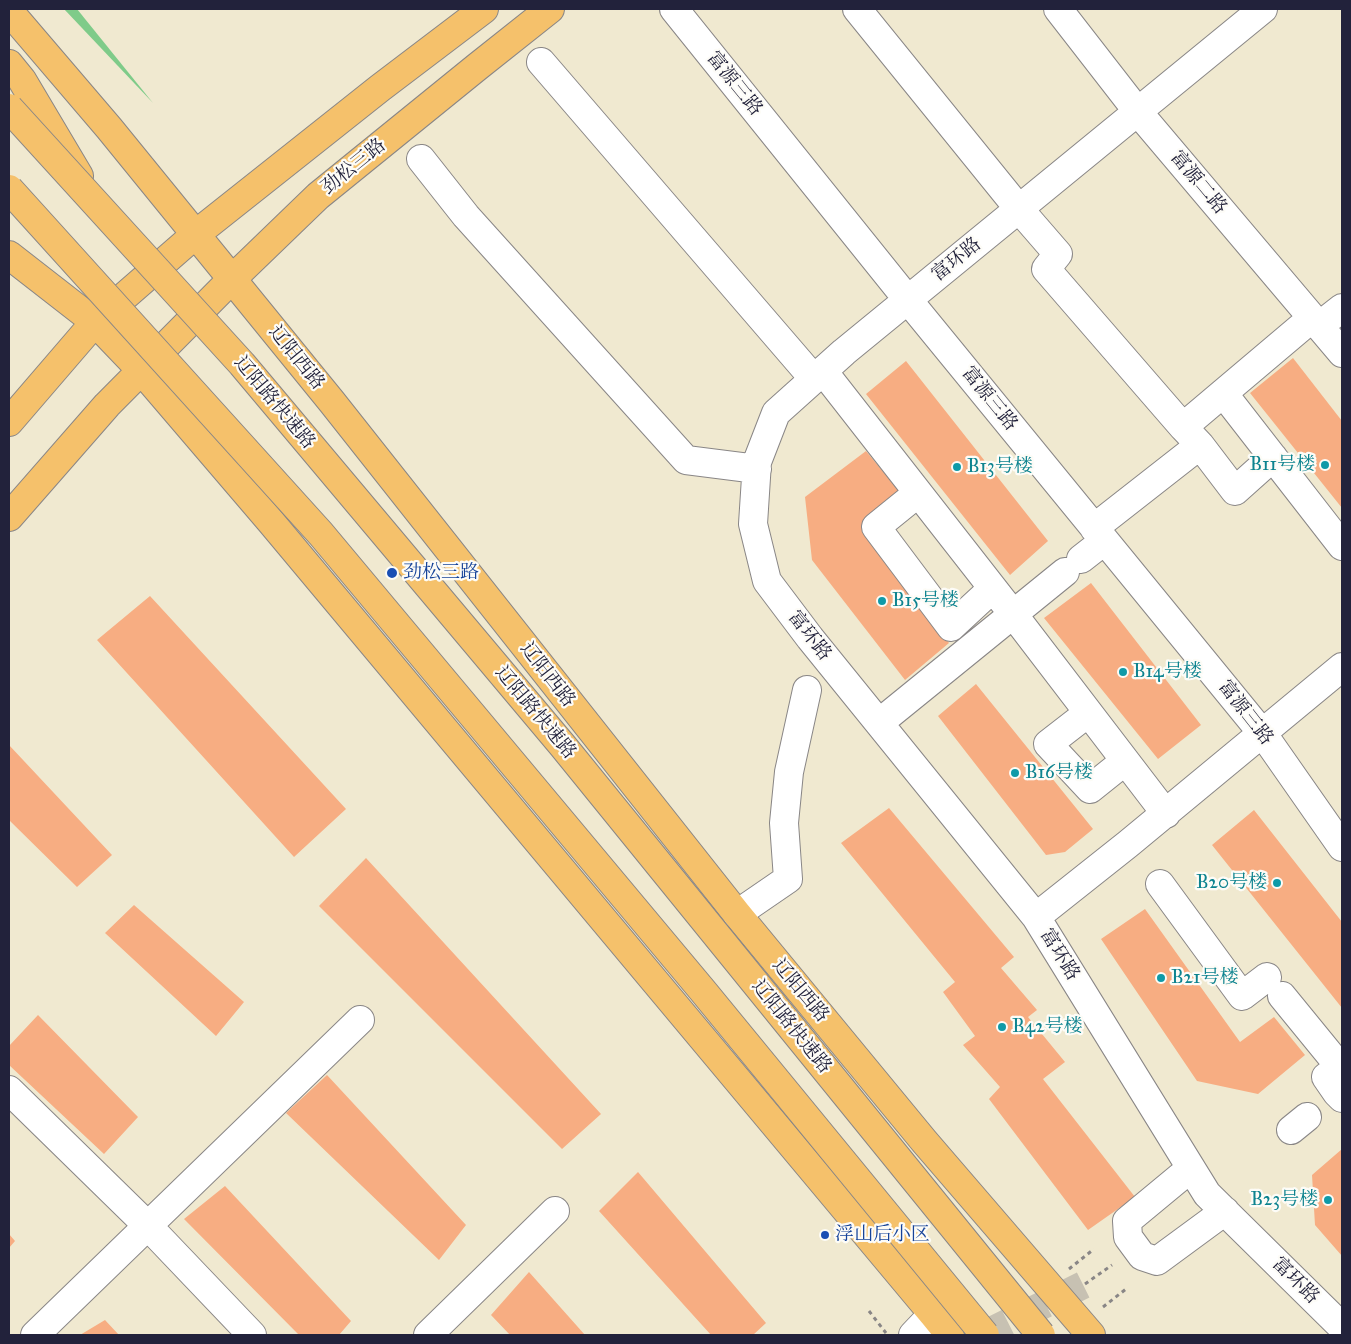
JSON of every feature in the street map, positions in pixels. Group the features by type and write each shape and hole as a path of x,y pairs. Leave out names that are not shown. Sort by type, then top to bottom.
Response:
{"main road":[{"path":"9,422 95,322 196,234 380,88 484,9"},
{"name":"劲松三路","path":"9,517 107,405 232,279 318,196 550,9"},
{"name":"辽阳西路","path":"9,11 196,234 737,914 924,1141 1091,1335"},
{"path":"9,64 22,80 96,203"},
{"name":"辽阳路快速路","path":"9,108 242,364 563,746 1041,1335"},
{"path":"9,189 321,534 704,991 985,1335"},
{"path":"9,255 95,322 141,370 297,553 950,1335"}],"street":[{"path":"857,9 1019,209 1058,254 1046,269 1192,436 1235,490 1273,457"},
{"name":"富源二路","path":"1058,9 1138,112 1342,353"},
{"name":"富环路","path":"1263,9 844,352 776,413 757,462 753,524 766,581 1036,917 1207,1194 1342,1327"},
{"name":"富源三路","path":"681,17 908,300 1263,734 1342,847"},
{"path":"541,62 818,375 918,493 1166,814"},
{"path":"421,159 466,216 686,460 757,469"},
{"path":"879,723 1073,566 1099,534 1192,436 1223,393 1316,322 1342,308"},
{"path":"1223,393 1342,546"},
{"path":"918,493 876,527 951,627 992,589"},
{"path":"1036,917 1166,814 1342,667"},
{"path":"737,914 788,879 784,823 789,772 807,690"},
{"path":"1088,713 1048,744 1090,789 1125,761"},
{"path":"1160,884 1242,996 1274,986 1341,1066 1326,1077 1342,1098"},
{"path":"35,1335 360,1020"},
{"path":"9,1090 148,1226 252,1335"},
{"path":"1192,1168 1127,1221 1128,1237 1142,1256 1157,1261 1225,1212"},
{"path":"428,1335 555,1210"},
{"path":"913,1335 933,1314"}],"path":[{"path":"1069,1270 1094,1249"},
{"path":"1085,1284 1112,1265"},
{"path":"1100,1310 1126,1289"},
{"path":"869,1311 888,1335"}],"green space":[{"path":"64,9 77,9 153,103"}],"building":[{"name":"B11号楼","path":"1293,358 1342,421 1342,508 1250,393"},
{"name":"B13号楼","path":"906,361 1048,541 1010,575 866,394"},
{"name":"B15号楼","path":"866,451 900,492 863,520 949,643 905,680 812,560 805,497"},
{"name":"B14号楼","path":"1091,583 1201,725 1158,759 1044,618"},
{"path":"150,596 346,809 294,857 97,640"},
{"name":"B16号楼","path":"976,684 1093,829 1065,852 1046,855 938,716"},
{"path":"9,745 112,855 77,887 9,820"},
{"name":"B42号楼","path":"889,808 1014,957 1001,968 1037,1010 1028,1017 1065,1062 1043,1079 1135,1197 1088,1230 989,1099 1000,1087 963,1045 975,1036 943,992 955,982 841,843"},
{"name":"B20号楼","path":"1254,810 1342,922 1342,1008 1212,845"},
{"path":"366,858 601,1114 562,1149 319,906"},
{"path":"134,905 244,1002 216,1036 105,933"},
{"name":"B21号楼","path":"1145,909 1240,1042 1274,1017 1305,1055 1258,1094 1197,1081 1101,939"},
{"path":"38,1015 138,1117 104,1154 9,1065 9,1046"},
{"path":"327,1075 466,1225 439,1260 286,1113"},
{"name":"B23号楼","path":"1342,1149 1342,1256 1315,1225 1312,1175"},
{"path":"638,1172 766,1323 753,1335 711,1335 599,1211"},
{"path":"225,1186 351,1321 339,1335 299,1335 184,1219"},
{"path":"9,1234 15,1241 9,1248"},
{"path":"529,1272 585,1335 510,1335 491,1315"},
{"path":"105,1320 119,1335 80,1335"}],"tunnel":[{"path":"983,1335 1085,1284"}],"place":[{"name":"B11号楼","path":"1325,465"},
{"name":"B13号楼","path":"957,467"},
{"name":"劲松三路","path":"392,573"},
{"name":"B15号楼","path":"882,601"},
{"name":"B14号楼","path":"1123,672"},
{"name":"B16号楼","path":"1015,773"},
{"name":"B20号楼","path":"1277,883"},
{"name":"B21号楼","path":"1161,978"},
{"name":"B42号楼","path":"1002,1027"},
{"name":"B23号楼","path":"1328,1200"},
{"name":"浮山后小区","path":"825,1235"}]}
